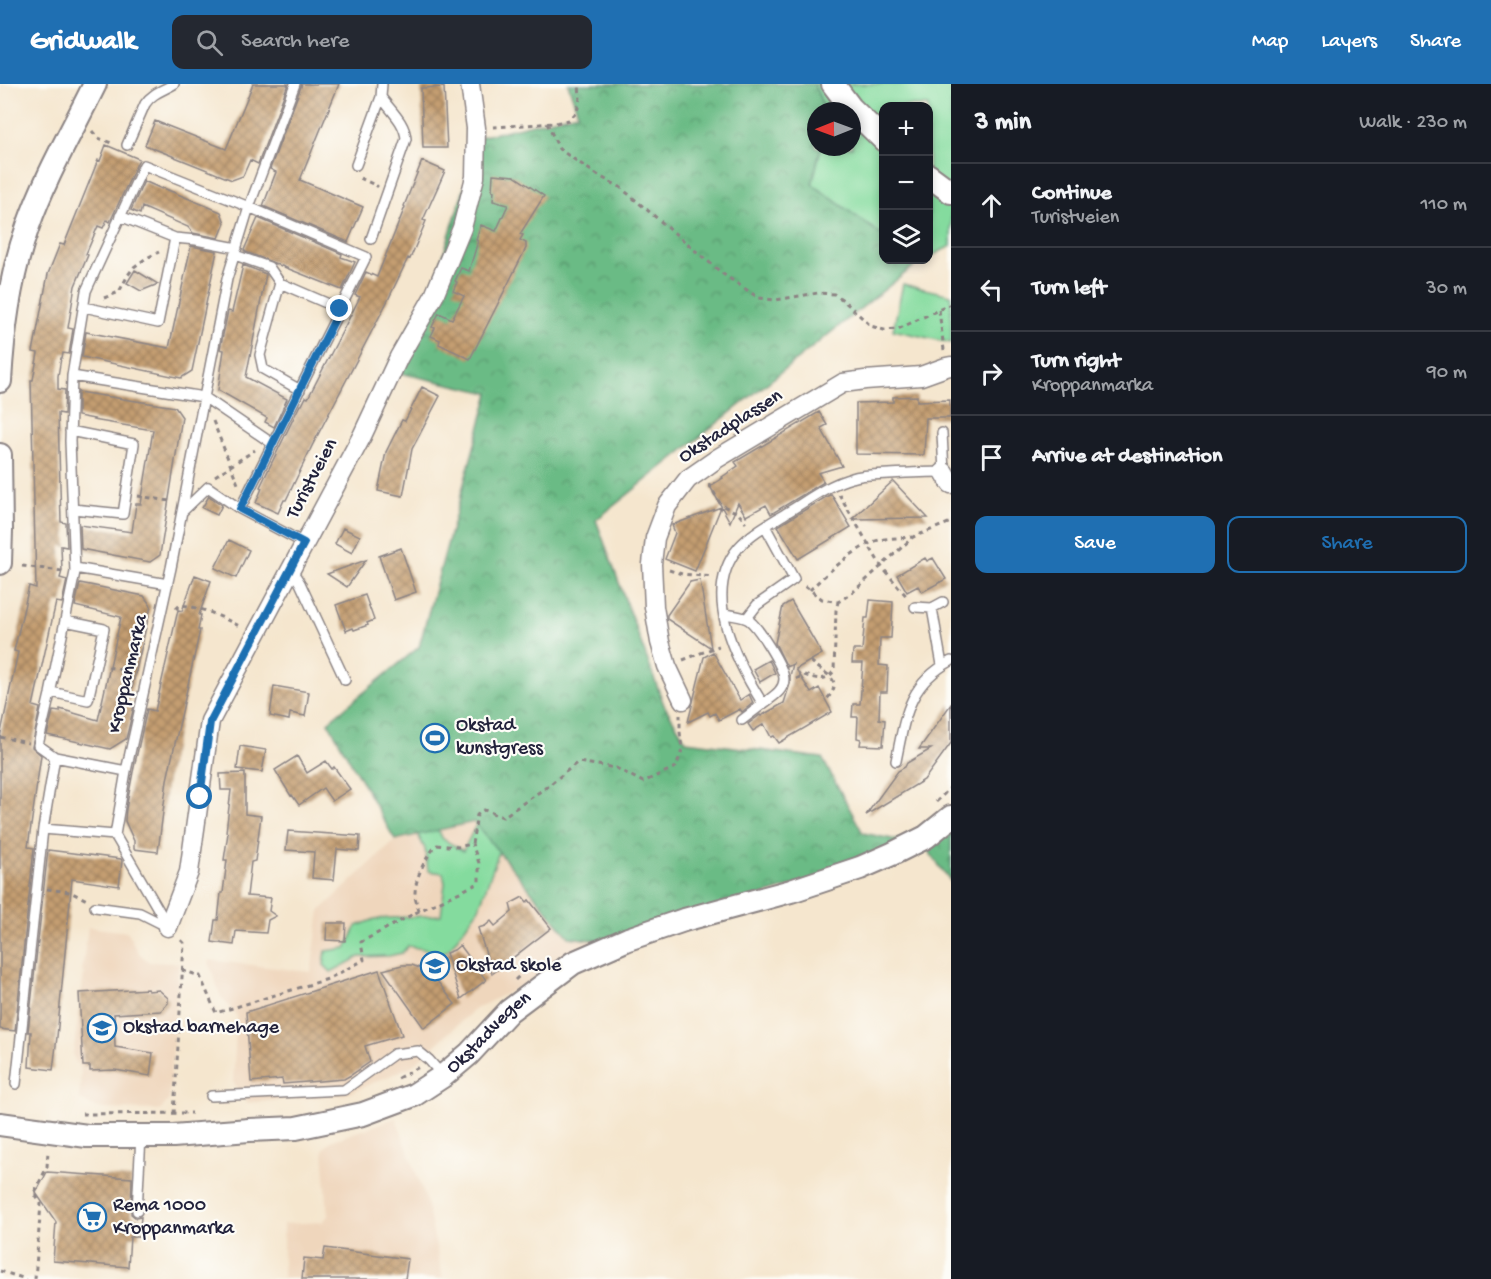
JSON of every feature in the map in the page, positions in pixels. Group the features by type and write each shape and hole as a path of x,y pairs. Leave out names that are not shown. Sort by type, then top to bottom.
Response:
{"street":[{"path":"0,381 7,307 16,264 28,226 48,178 95,84"},
{"name":"Turistveien","path":"168,927 189,872 210,722 362,436 399,357 434,296 462,228 475,177 476,128 470,84"},
{"path":"833,84 851,108 879,135"},
{"path":"933,179 951,192"},
{"name":"Okstadplassen","path":"683,700 653,634 652,564 655,538 668,506 688,479 718,458 843,383 921,376 948,366"},
{"path":"0,455 2,530 11,565"},
{"name":"Okstadvegen","path":"0,1124 87,1136 173,1136 296,1128 363,1114 414,1095 436,1068 468,1054 509,1011 573,963 628,939 684,920 791,891 860,868 926,837 951,817"}],"lane":[{"path":"122,145 149,98 174,84"},
{"name":"Kroppanmarka","path":"115,835 126,771 168,584 227,279 249,207 295,84"},
{"path":"356,165 381,97 382,84"},
{"path":"371,239 406,139 405,130 381,97"},
{"path":"126,771 55,757 38,745 75,570 70,431 72,376 86,291 144,165 366,257 300,390 271,442 242,505"},
{"path":"120,216 175,241 196,240 236,252 269,267 280,283 340,309"},
{"path":"84,307 158,323 175,241"},
{"path":"280,283 260,356 263,369 300,390"},
{"path":"72,376 204,397 271,442"},
{"path":"70,431 134,444 123,514 73,509"},
{"path":"763,704 730,642 722,594 727,565 740,546 765,526 834,485 868,475 947,478 942,433"},
{"path":"189,478 242,505 304,543"},
{"path":"183,507 204,486"},
{"path":"747,618 757,605 794,579 765,526"},
{"path":"291,569 300,583 345,680"},
{"path":"75,570 168,584"},
{"path":"915,607 932,608 943,602"},
{"path":"896,761 909,705 932,673 947,663 932,608"},
{"path":"724,614 747,618 756,626 782,670 784,679 778,693 742,720"},
{"name":"Kroppanmarka","path":"51,692 88,700 104,629 65,621"},
{"path":"16,1084 43,829 55,757"},
{"path":"43,829 115,835 168,927"},
{"path":"95,907 140,913 168,927"},
{"path":"211,1096 344,1090 394,1054 418,1051 436,1068"},
{"path":"137,1211 141,1136"}],"path":[{"path":"476,128 569,120 577,112 579,84"},
{"path":"547,123 559,149 620,187 723,274 759,298 775,300 818,293 834,294 871,326 884,330 898,329 951,304"},
{"path":"95,126 92,131 98,138 122,145"},
{"path":"356,165 355,175 376,186 372,196"},
{"path":"84,307 119,292 134,267 175,241"},
{"path":"939,310 948,366"},
{"path":"204,397 231,466 242,505"},
{"path":"204,486 231,466 271,442"},
{"path":"709,485 721,505 738,513 753,536"},
{"path":"834,485 881,566 915,607"},
{"path":"126,494 183,507"},
{"path":"810,590 824,574 869,543 913,537 951,522"},
{"path":"784,679 793,681 804,675 819,680 831,676 834,671 838,602 852,593 913,537"},
{"path":"652,564 682,574 724,578"},
{"path":"11,565 75,570"},
{"path":"794,579 822,599 838,602"},
{"path":"159,624 169,619 180,605 211,612 255,636"},
{"path":"667,666 730,642"},
{"path":"811,661 831,676 832,693 826,700"},
{"path":"96,664 147,675"},
{"path":"182,969 200,976 216,1013 328,979 364,960 361,942 479,883 479,863 472,844 477,815 484,810 503,817 578,762 616,768 643,782 676,767 682,750 680,713 683,700"},
{"path":"0,737 38,745"},
{"path":"930,807 951,787"},
{"path":"419,911 415,897 420,872 430,852 437,845 458,847 472,844"},
{"path":"37,888 70,892 91,902 95,907"},
{"path":"168,927 184,943 174,1114"},
{"path":"509,985 536,964"},
{"path":"392,1082 436,1068"},
{"path":"79,1114 201,1113"},
{"path":"35,1279 41,1204 34,1193 47,1167 48,1147"},
{"path":"0,1271 26,1279"}],"shaded area":[{"name":"Okstad skole","path":"474,822 569,937 607,942 475,1009 412,1066 347,1094 246,1103 233,1082 237,1016 221,997 208,960 311,972 320,911 395,840"},
{"path":"88,927 128,932 140,954 149,962 179,963 169,1099 161,1110 103,1109 91,1106 79,1099 81,1072 73,1056"},
{"path":"396,1118 426,1200 443,1279 283,1279 283,1224 322,1222 328,1216 323,1149 331,1141"}],"green space":[{"path":"568,84 814,84 821,102 807,102 807,156 819,156 812,184 879,233 879,264 916,264 596,520 664,705 686,741 822,758 863,833 926,846 951,816 951,882 925,846 607,942 569,937 474,822 395,840 328,722 419,647 489,393 387,370 438,272 480,137 578,113"},
{"path":"814,84 951,84 951,246 933,255 933,102 879,102 879,233 812,184 819,156 861,156 861,102 821,102"},
{"path":"903,284 951,295 951,343 893,330"},
{"path":"478,821 506,832 479,908 450,948 443,953 408,946 402,953 389,956 359,957 331,972 324,965 326,951 346,948 357,926 375,919 441,915 445,883 443,873 428,871 425,849 417,833 435,826 443,839 463,851"}],"building":[{"path":"253,84 288,84 258,164 250,160 243,176 232,180 145,145 155,121 226,149"},
{"path":"302,84 339,84 300,180 363,207 348,242 263,206 276,172 270,169"},
{"path":"444,87 447,148 423,148 421,88"},
{"path":"106,145 139,159 110,222 107,220 103,228 98,226 86,254 88,255 75,286 68,328 73,329 69,354 63,353 58,376 58,389 65,390 64,414 58,413 61,522 66,523 67,547 61,546 60,578 67,580 62,603 56,602 33,706 40,708 32,747 41,755 28,847 34,848 15,1031 0,1029 0,737 18,652 14,651 29,586 36,588 31,380 33,380 38,353 33,352 48,274 60,244 64,245"},
{"path":"422,161 445,171 423,220 426,221 410,259 408,258 278,513 256,503 262,488 260,487 300,405 306,397 308,398 360,297 355,295 366,272 377,277"},
{"path":"493,174 514,176 544,196 520,234 523,235 520,240 526,243 526,248 470,359 439,344 440,340 431,336 435,328 432,327 439,313 452,319 464,296 453,291 457,282 455,281 461,268 469,271 481,225 496,231 508,205 493,201"},
{"path":"144,181 221,212 225,223 219,238 193,233 188,227 142,207 140,214 131,210"},
{"path":"258,218 342,254 341,257 355,262 342,290 246,252 244,250"},
{"path":"191,246 217,251 192,371 181,378 82,357 86,332 169,348"},
{"path":"243,265 266,274 246,377 287,399 274,427 265,422 267,418 218,390 224,350 220,349 228,311 232,312"},
{"path":"135,270 158,284 141,291 127,283"},
{"path":"422,387 440,396 412,449 403,496 378,491 386,452"},
{"path":"78,392 175,407 182,417 160,555 150,562 81,549 80,525 132,532 136,504 141,504 153,430 78,416"},
{"path":"917,396 917,401 950,400 950,418 926,418 924,455 856,454 856,403 893,402 893,397"},
{"path":"819,412 827,425 821,428 842,466 818,473 824,482 771,514 766,505 746,516 738,503 730,522 710,486 738,466 735,462"},
{"path":"893,481 928,518 852,519"},
{"path":"831,494 851,527 798,559 778,526"},
{"path":"209,496 222,505 217,515 202,508"},
{"path":"721,507 695,571 665,559 675,533 672,525"},
{"path":"343,528 360,536 352,553 335,544"},
{"path":"229,540 249,550 236,578 215,568"},
{"path":"401,548 416,592 394,600 379,556"},
{"path":"925,558 927,561 933,558 946,579 922,592 918,586 907,592 897,575"},
{"path":"366,560 347,587 327,574"},
{"path":"195,575 211,581 199,615 201,615 198,630 200,630 167,780 158,852 134,849 134,841 125,821 126,809 147,709 155,711 178,610 182,611"},
{"path":"700,580 711,648 667,619 667,615 690,582"},
{"path":"80,583 144,596 151,606 128,705 134,706 126,739 110,749 47,735 53,711 60,712 60,709 98,720 121,617 75,606"},
{"path":"365,595 374,620 367,623 368,625 346,631 336,605"},
{"path":"870,600 893,602 891,638 880,638 879,665 888,666 887,692 880,692 879,719 885,720 883,746 860,745 861,739 857,738 858,717 852,717 853,704 860,704 863,663 852,663 853,650 862,650 865,618 868,618"},
{"path":"791,601 822,654 796,669 811,693 819,688 832,712 779,743 774,736 771,737 764,724 753,731 748,724 784,703 793,664 787,667 775,643 783,606"},
{"path":"713,652 740,700 749,694 753,703 742,712 740,709 719,720 715,713 710,716 708,712 688,722 704,657"},
{"path":"769,660 775,673 760,682 753,669"},
{"path":"274,686 309,692 305,716 290,713 289,720 270,716"},
{"path":"951,704 951,743 924,780 866,815 898,771 931,749 919,749"},
{"path":"240,746 266,750 262,772 237,769"},
{"path":"297,756 307,773 326,761 332,769 334,767 350,789 332,801 323,788 299,805 275,770"},
{"path":"245,773 245,814 261,816 255,861 251,862 247,896 271,898 269,911 276,916 268,920 266,933 236,931 234,945 212,942 215,920 218,920 221,893 223,893 231,790 221,790 220,774"},
{"path":"288,831 360,836 359,851 337,849 334,880 312,878 314,852 286,850"},
{"path":"48,850 121,859 122,861 119,886 72,879 53,1070 29,1067 31,1032 28,1032"},
{"path":"523,897 527,902 529,900 551,928 492,974 478,928 491,921 495,926 512,912 510,904"},
{"path":"327,923 346,923 345,941 326,940"},
{"path":"460,945 486,980 461,999 446,953"},
{"path":"412,965 424,970 427,968 455,1004 424,1028 383,970"},
{"path":"379,970 402,1035 365,1046 370,1062 344,1079 283,1084 282,1079 251,1082 246,1012"},
{"path":"148,989 148,991 159,990 168,998 168,1003 161,1011 114,1014 115,1047 153,1053 150,1076 115,1070 90,1071 90,1066 83,1066 79,993"},
{"path":"47,1172 132,1178 131,1214 136,1218 141,1217 139,1237 130,1237 128,1267 53,1261 56,1222 36,1193"},
{"path":"325,1248 408,1259 405,1279 302,1279 304,1258 323,1260"}],"place":[{"name":"Okstad kunstgress","path":"435,738"},
{"name":"Okstad skole","path":"435,966"},
{"name":"Okstad barnehage","path":"102,1028"},
{"name":"Rema 1000 Kroppanmarka","path":"92,1217"}],"route":[{"path":"200,797 210,722 304,543 240,509 340,309"}]}
